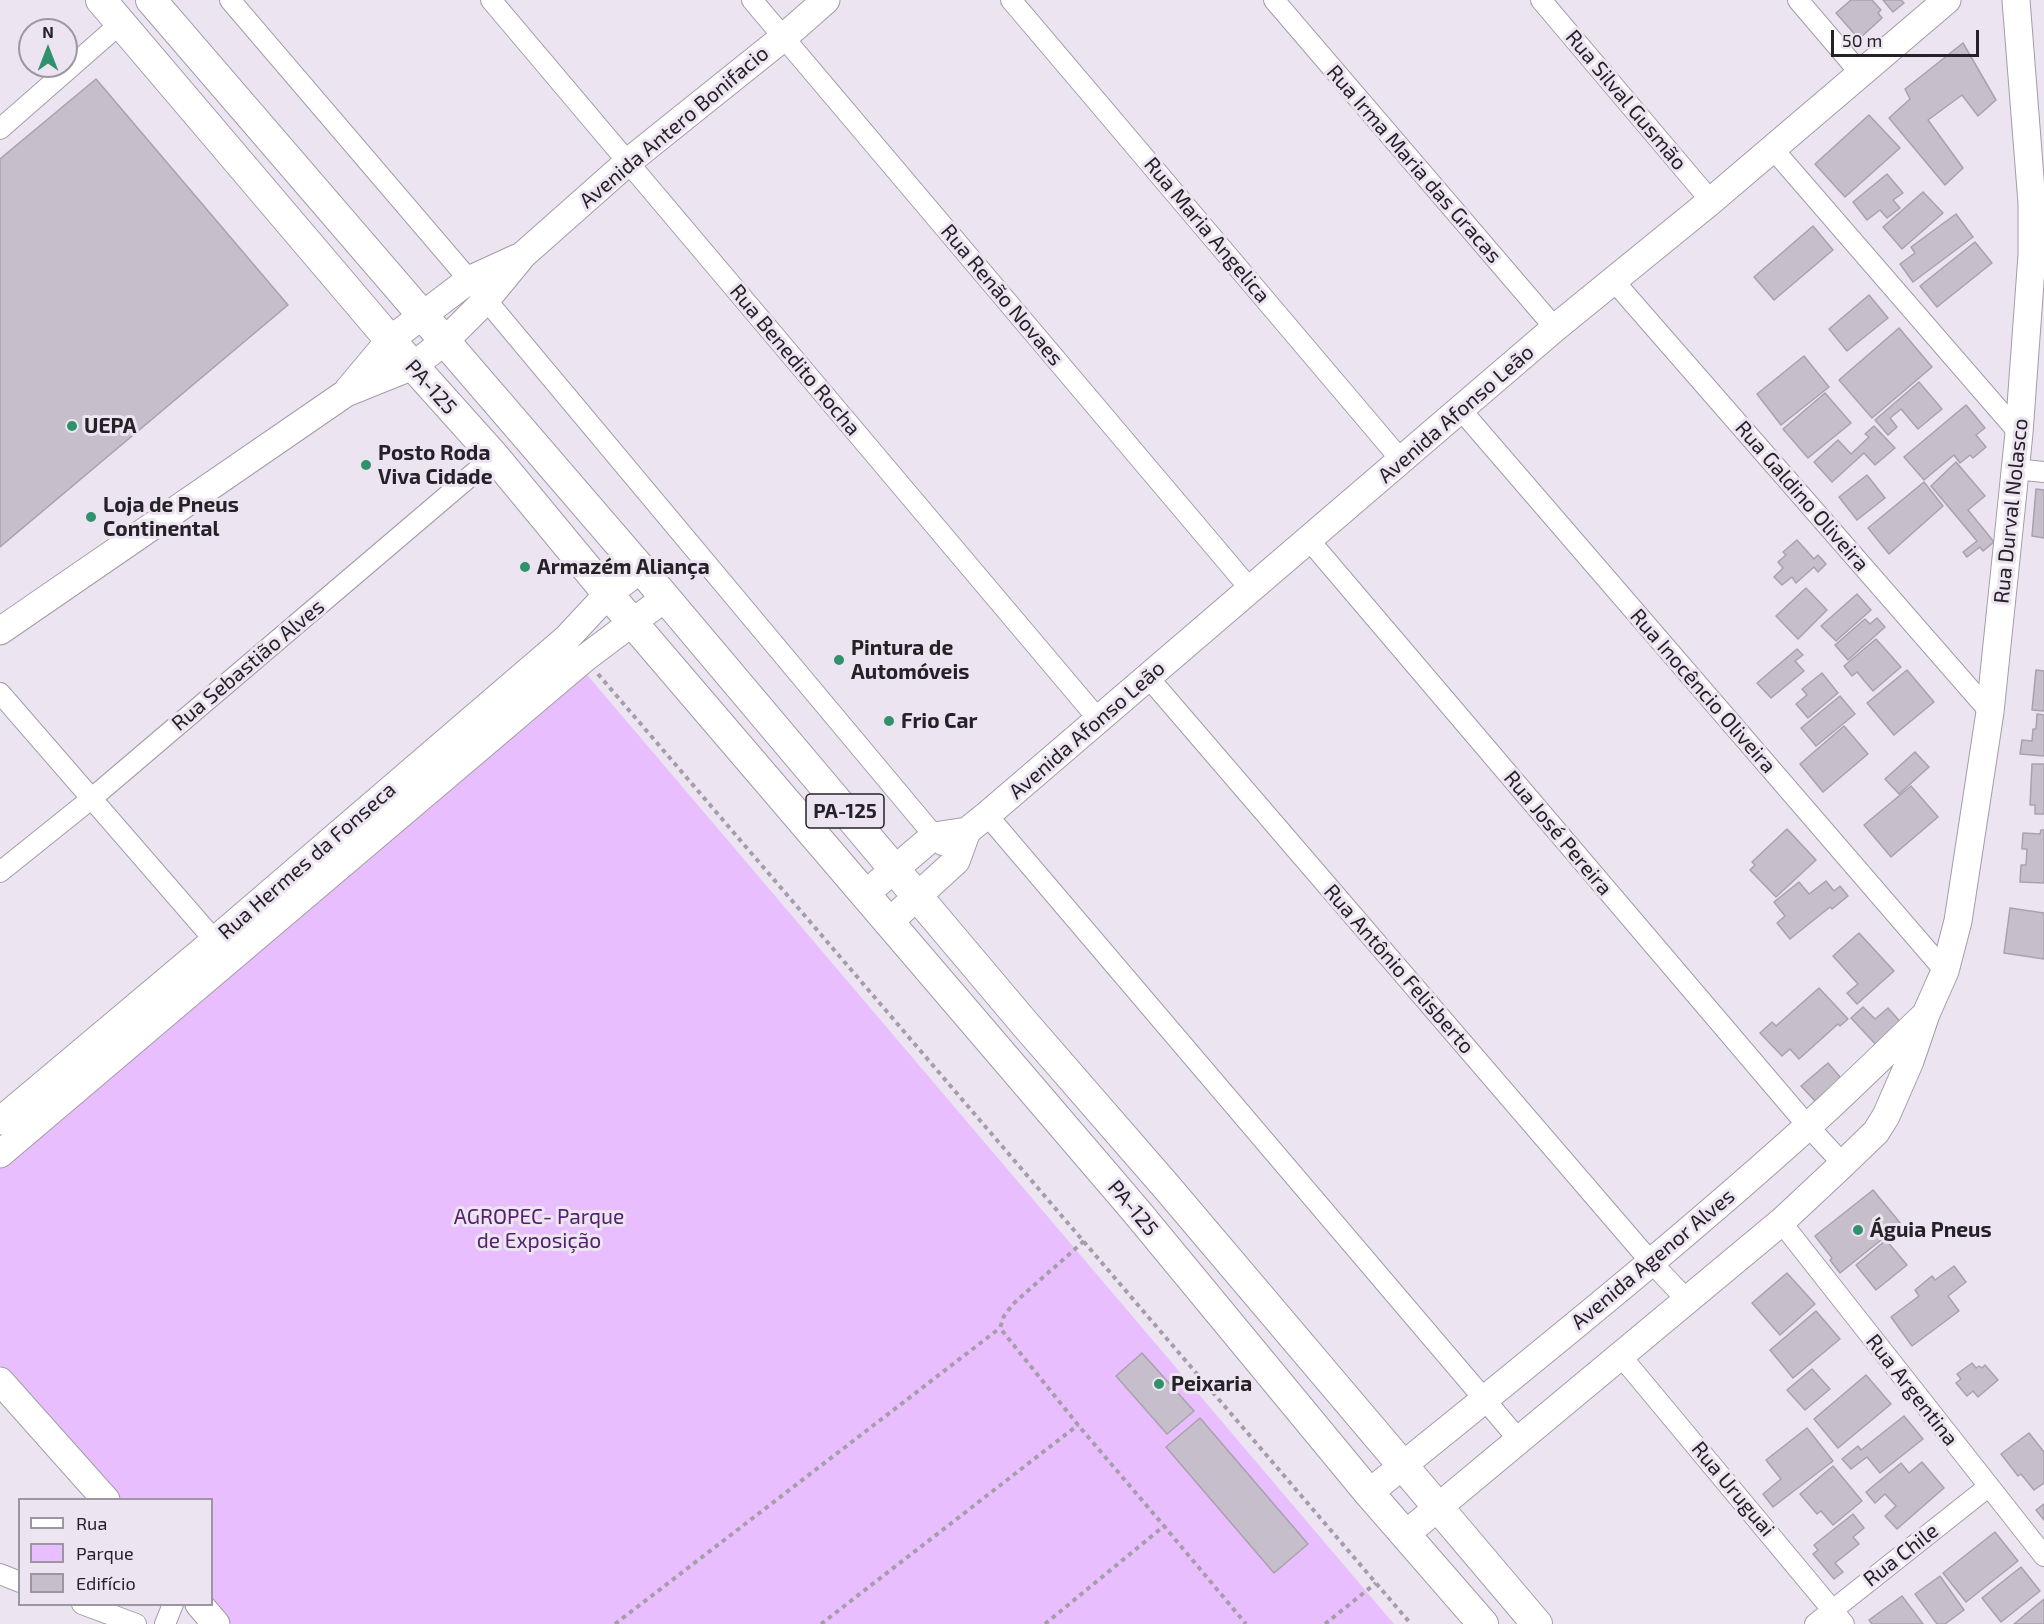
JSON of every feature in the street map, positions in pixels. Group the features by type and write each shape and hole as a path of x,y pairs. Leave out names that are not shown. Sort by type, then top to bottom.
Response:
{"main road":[{"name":"PA-125","path":"101,0 390,340 494,456 608,594 1136,1211 1369,1493 1484,1624"},
{"name":"PA-125","path":"151,0 665,598 1537,1624"},
{"path":"995,1047 1025,1024"},
{"path":"1136,1211 1165,1185"}],"street":[{"path":"230,0 477,290 956,861"},
{"name":"Rua Benedito Rocha","path":"491,0 1099,720"},
{"name":"Rua Renão Novaes","path":"753,0 1251,590"},
{"name":"Avenida Antero Bonifacio","path":"346,393 390,340 422,316 477,290 523,255 628,162 784,37 826,0"},
{"name":"Rua Maria Angelica","path":"1011,0 1402,461"},
{"name":"Rua Irma Maria das Gracas","path":"1274,0 1554,328"},
{"name":"Rua Silval Gusmão","path":"1541,0 1711,201"},
{"path":"1798,0 1860,74"},
{"name":"Avenida Afonso Leão","path":"888,923 956,861 977,823 1402,461 1554,328 1711,201 1947,0"},
{"name":"Rua Durval Nolasco","path":"1406,1534 1781,1222 1843,1164 1876,1132 1886,1116 1910,1061 1926,1014 1945,971 1958,921 1990,712 2038,255 2038,205 2016,0"},
{"path":"0,129 121,23"},
{"path":"1773,148 2019,433"},
{"name":"Rua Galdino Oliveira","path":"1613,280 1990,712"},
{"name":"Avenida Antero Bonifacio","path":"346,393 413,366 445,341 477,290"},
{"path":"0,632 346,393"},
{"name":"Rua Inocêncio Oliveira","path":"1461,410 1945,971"},
{"name":"Rua Sebastião Alves","path":"0,872 91,799 494,456"},
{"path":"2015,469 2044,472"},
{"name":"Rua José Pereira","path":"1309,540 1807,1125 1843,1164"},
{"name":"Rua Hermes da Fonseca","path":"0,1121 222,950 567,638 608,594 640,569"},
{"path":"0,1154 222,950 585,658 665,598"},
{"name":"Rua Antônio Felisberto","path":"1148,677 1650,1261 1687,1300"},
{"path":"0,693 222,950"},
{"path":"864,895 934,836 977,823 1519,1440"},
{"name":"Avenida Agenor Alves","path":"1369,1493 1484,1401 1650,1261 1807,1125 1926,1014"},
{"name":"Rua Argentina","path":"1781,1222 2044,1556"},
{"name":"Rua Uruguai","path":"1620,1355 1839,1617"},
{"path":"0,1381 104,1498"},
{"name":"Rua Chile","path":"1815,1624 1839,1617 1988,1487"},
{"path":"0,1574 18,1581"},
{"path":"85,1606 136,1624"},
{"path":"165,1624 173,1606"},
{"path":"200,1606 216,1624"}],"path":[{"path":"595,670 1411,1624"},
{"path":"615,1624 1000,1328 1004,1316 1013,1304 1084,1241"},
{"path":"1000,1328 1077,1425 1246,1624"},
{"path":"821,1624 1077,1425"},
{"path":"1046,1624 1164,1526"},
{"path":"1325,1624 1376,1583"}],"green space":[{"name":"AGROPEC- Parque de Exposição","path":"583,670 1394,1624 227,1624 213,1605 213,1498 115,1498 0,1368 0,1169"}],"building":[{"path":"1851,0 1872,0 1881,10 1878,13 1882,18 1859,39 1836,13"},
{"path":"1883,0 1901,0 1904,3 1893,12"},
{"path":"1963,43 1996,100 1978,116 1962,95 1928,120 1963,168 1945,185 1889,118 1910,99 1905,89"},
{"name":"UEPA","path":"96,79 288,305 0,547 0,159"},
{"path":"1869,115 1900,148 1845,197 1815,164"},
{"path":"1887,174 1903,193 1893,200 1900,208 1887,218 1880,210 1867,220 1853,202"},
{"path":"1923,192 1943,213 1902,249 1883,227"},
{"path":"1956,214 1973,237 1913,282 1900,264 1915,253 1911,247"},
{"path":"1813,226 1833,250 1774,300 1754,277"},
{"path":"1975,242 1992,263 1937,307 1920,286"},
{"path":"1869,295 1888,318 1847,351 1829,329"},
{"path":"1899,328 1932,367 1872,418 1839,380"},
{"path":"1804,356 1829,387 1781,425 1757,394"},
{"path":"1919,382 1942,409 1918,429 1901,409 1890,418 1897,427 1888,435 1875,420"},
{"path":"1825,393 1851,423 1808,458 1783,429"},
{"path":"1966,405 1985,428 1976,435 1986,447 1973,458 1970,455 1960,463 1954,455 1924,480 1904,457"},
{"path":"1874,426 1895,448 1875,465 1864,453 1832,482 1814,462 1838,440 1851,454 1869,437 1865,434"},
{"path":"1956,462 1985,496 1968,510 1994,542 1983,551 1980,547 1967,557 1963,552 1977,541 1931,486"},
{"path":"1867,475 1885,498 1857,520 1839,497"},
{"path":"1924,482 1943,506 1889,554 1868,528"},
{"path":"2036,489 2044,490 2044,538 2032,536"},
{"path":"1797,540 1814,559 1818,555 1826,564 1818,572 1814,567 1796,583 1792,577 1782,585 1774,577 1783,568 1778,562 1786,555 1783,552"},
{"path":"1806,588 1827,610 1798,639 1776,616"},
{"path":"1857,594 1871,610 1836,641 1821,626"},
{"path":"1877,618 1885,627 1848,660 1835,645 1865,619 1870,624"},
{"path":"1876,639 1901,667 1873,691 1857,672 1852,676 1844,666"},
{"path":"1797,649 1803,655 1795,661 1804,671 1771,698 1757,683"},
{"path":"1907,670 1934,702 1894,735 1867,703"},
{"path":"2036,670 2044,671 2044,711 2032,710"},
{"path":"1822,673 1838,693 1808,718 1796,704 1807,695 1802,689"},
{"path":"1840,696 1855,714 1816,746 1801,728"},
{"path":"2037,714 2044,715 2044,756 2020,754 2022,740 2032,741"},
{"path":"1844,726 1868,754 1823,792 1800,764"},
{"path":"1915,752 1929,767 1899,794 1885,779"},
{"path":"2032,764 2044,764 2044,814 2035,814 2035,805 2030,805"},
{"path":"1911,786 1938,817 1891,857 1864,825"},
{"path":"1787,829 1816,860 1776,897 1750,870 1755,865 1752,862"},
{"path":"2041,830 2044,830 2044,883 2020,882 2021,865 2026,865 2027,849 2022,849 2023,833 2040,834"},
{"path":"1826,881 1834,891 1840,886 1848,896 1832,909 1830,907 1790,939 1777,923 1785,916 1774,902 1799,882 1809,894"},
{"path":"2010,908 2044,913 2044,959 2004,953"},
{"path":"1859,933 1894,971 1857,1004 1847,993 1858,984 1833,956"},
{"path":"1819,988 1848,1019 1840,1026 1838,1024 1799,1059 1790,1049 1782,1056 1760,1033 1772,1022 1776,1026"},
{"path":"1863,1007 1875,1019 1888,1008 1904,1026 1879,1048 1851,1018"},
{"path":"1828,1063 1841,1078 1815,1101 1801,1086"},
{"name":"Águia Pneus","path":"1873,1190 1901,1224 1840,1273 1815,1236"},
{"path":"1886,1240 1907,1265 1876,1290 1856,1265"},
{"path":"1954,1266 1966,1282 1948,1296 1959,1311 1912,1346 1891,1317 1919,1296 1915,1290 1932,1276 1935,1280"},
{"path":"1787,1273 1815,1304 1780,1335 1752,1303"},
{"path":"1816,1311 1840,1339 1793,1378 1770,1350"},
{"path":"1142,1353 1194,1411 1167,1434 1116,1376"},
{"path":"1972,1363 1976,1368 1979,1366 1982,1368 1985,1365 1998,1380 1978,1397 1973,1391 1967,1396 1956,1383 1961,1379 1957,1374"},
{"path":"1812,1369 1830,1389 1805,1410 1787,1390"},
{"path":"1866,1375 1891,1404 1838,1448 1814,1419"},
{"path":"1904,1416 1923,1439 1880,1473 1867,1457 1851,1469 1842,1459 1858,1446 1861,1450"},
{"path":"1200,1418 1308,1544 1274,1573 1166,1447"},
{"path":"1807,1428 1833,1461 1773,1507 1763,1494 1781,1479 1766,1460"},
{"path":"2029,1433 2044,1452 2044,1483 2034,1490 2021,1474 2018,1476 2001,1454"},
{"path":"1922,1462 1944,1488 1897,1529 1885,1516 1896,1506 1885,1494 1875,1503 1866,1492 1901,1463 1909,1473"},
{"path":"1833,1466 1862,1501 1833,1525 1821,1511 1817,1514 1800,1494"},
{"path":"2044,1504 2044,1520 2036,1510"},
{"path":"1853,1514 1864,1528 1853,1537 1859,1544 1835,1563 1843,1572 1834,1579 1813,1554 1818,1550 1814,1545"},
{"path":"1995,1532 2018,1561 1966,1602 1943,1573"},
{"path":"2021,1567 2040,1591 2001,1622 1982,1598"},
{"path":"1940,1576 1964,1610 1945,1624 1937,1624 1915,1594"},
{"path":"1902,1596 1923,1624 1872,1624 1869,1620"},
{"path":"2044,1599 2044,1624 2014,1624"}],"place":[{"name":"UEPA","path":"72,426"},
{"name":"Posto Roda Viva Cidade","path":"366,465"},
{"name":"Loja de Pneus Continental","path":"91,517"},
{"name":"Armazém Aliança","path":"525,567"},
{"name":"Pintura de Automóveis","path":"839,660"},
{"name":"Frio Car","path":"889,721"},
{"name":"Águia Pneus","path":"1858,1230"},
{"name":"Peixaria","path":"1159,1384"}]}
